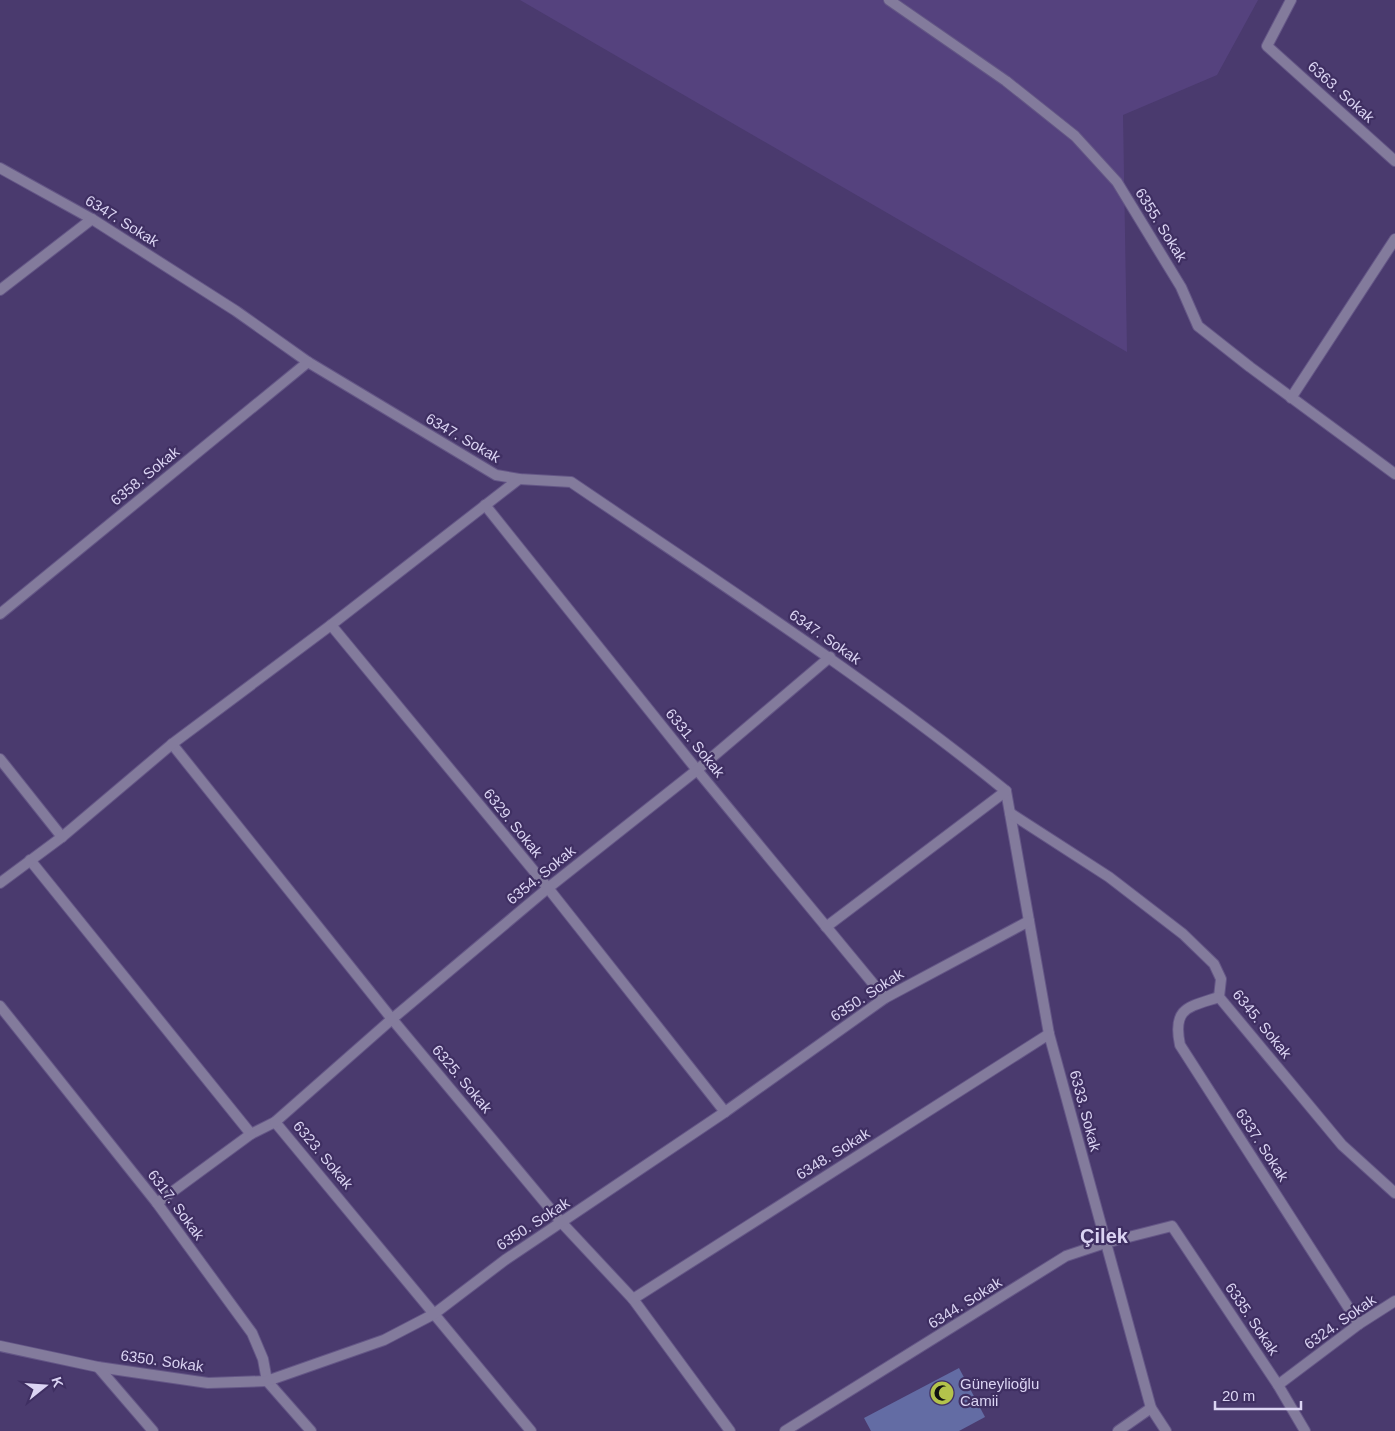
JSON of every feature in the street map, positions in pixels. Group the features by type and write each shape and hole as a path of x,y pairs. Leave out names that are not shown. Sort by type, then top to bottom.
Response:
{"street":[{"name":"6355. Sokak","path":"889,0 1006,81 1076,136 1117,182 1181,286 1198,326 1395,474"},
{"name":"6363. Sokak","path":"1291,0 1267,46 1395,161"},
{"name":"6347. Sokak","path":"0,168 92,219 236,311 308,362 496,475 519,479 571,482 830,657 960,753 1006,791"},
{"path":"0,290 92,219"},
{"path":"1292,398 1395,239"},
{"name":"6358. Sokak","path":"0,614 308,362"},
{"path":"0,882 62,837 172,744 331,625 519,479"},
{"name":"6331. Sokak","path":"485,505 697,770 885,998"},
{"name":"6329. Sokak","path":"331,625 548,888 725,1112"},
{"name":"6354. Sokak","path":"275,1122 392,1018 548,888 697,770 830,657"},
{"name":"6325. Sokak","path":"172,744 392,1018 562,1223 633,1299 730,1431"},
{"path":"0,759 62,837"},
{"path":"826,926 1006,791"},
{"name":"6333. Sokak","path":"1006,791 1048,1034 1151,1408 1166,1431"},
{"name":"6345. Sokak","path":"1010,813 1109,877 1183,934 1214,964 1220,979 1220,997 1342,1145 1395,1193"},
{"path":"30,860 251,1134"},
{"name":"6350. Sokak","path":"0,1346 98,1367 208,1383 267,1381 384,1340 434,1314 505,1260 725,1112 885,998 1029,921"},
{"name":"6337. Sokak","path":"1220,997 1190,1006 1180,1017 1177,1029 1180,1045 1359,1324"},
{"name":"6317. Sokak","path":"0,1006 157,1203 252,1333 263,1359 267,1381 311,1431"},
{"name":"6348. Sokak","path":"633,1299 1048,1034"},
{"name":"6323. Sokak","path":"157,1203 251,1134 275,1122 531,1431"},
{"name":"6344. Sokak","path":"785,1431 1066,1256 1105,1243 1172,1226"},
{"name":"6335. Sokak","path":"1172,1226 1278,1385 1305,1431"},
{"name":"6324. Sokak","path":"1278,1385 1359,1324 1395,1302"},
{"path":"98,1367 153,1431"},
{"path":"1118,1431 1151,1408"}],"shaded area":[{"path":"520,0 1258,0 1217,75 1123,115 1127,352"}],"building":[{"name":"Güneylioğlu Camii","path":"959,1368 985,1417 959,1431 871,1431 864,1418"}],"place":[{"name":"Güneylioğlu Camii","path":"942,1393"}],"district":[{"name":"Çilek","path":"1104,1236"}]}
